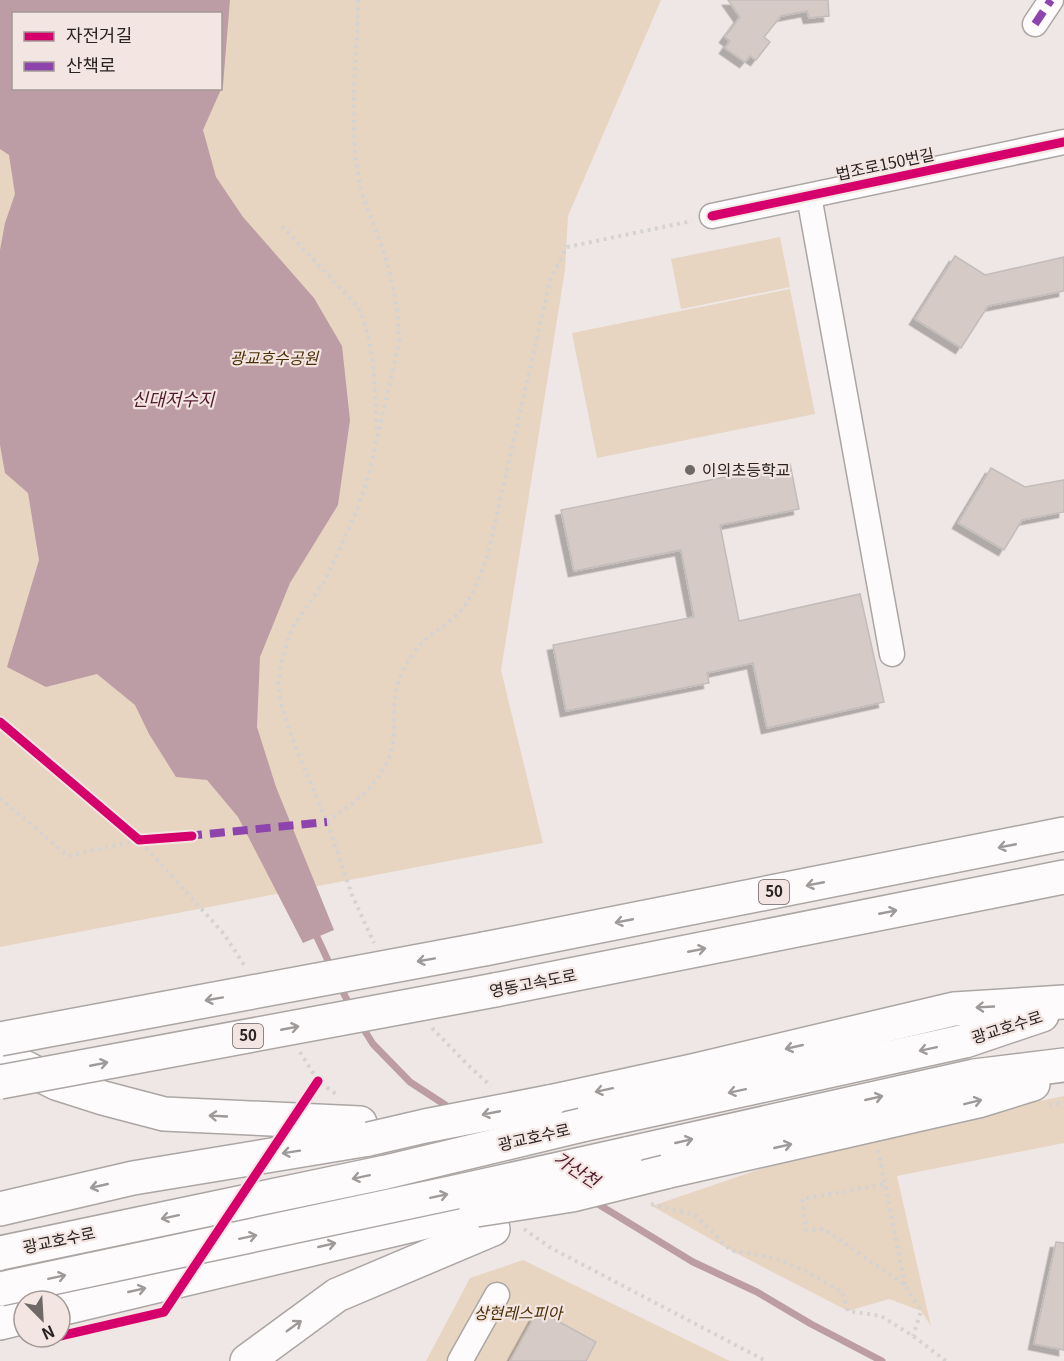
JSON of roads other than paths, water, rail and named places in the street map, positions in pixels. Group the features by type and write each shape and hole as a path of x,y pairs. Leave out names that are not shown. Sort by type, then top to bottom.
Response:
{"highway":[{"name":"50","path":"0,1039 484,949 1064,834"},
{"name":"영동고속도로","path":"0,1082 495,990 1064,877"},
{"path":"0,1209 133,1178 365,1131 425,1126 549,1102 696,1070 954,1008 1064,1002"},
{"name":"광교호수로","path":"0,1253 386,1172 582,1125 965,1041 1064,1008"},
{"path":"0,1053 56,1083 164,1114 365,1131"},
{"path":"0,1289 452,1193 974,1076 1064,1065"},
{"path":"72,1306 485,1219 665,1172 978,1101 1064,1074"},
{"path":"247,1361 337,1295 485,1219"}],"street":[{"path":"1035,24 1051,0"},
{"name":"법조로150번길","path":"712,216 1064,142"},
{"path":"809,196 892,654"},
{"path":"460,1361 497,1295"}],"water":[{"name":"신대저수지","path":"0,0 230,0 222,87 222,12 12,12 12,90 221,90 203,130 216,177 243,217 314,298 342,346 350,420 338,505 290,583 260,657 257,727 276,787 334,930 303,943 238,817 207,780 176,777 149,734 135,705 97,674 46,687 7,667 39,560 28,493 5,473 0,445 0,250 5,223 15,194 9,155 0,149"}],"waterway":[{"name":"가산천","path":"317,937 331,967"},
{"name":"가산천","path":"340,986 351,1008"},
{"name":"가산천","path":"361,1025 373,1044 410,1082 453,1110"},
{"name":"가산천","path":"593,1201 693,1262 757,1292 811,1324 882,1361"}],"place":[{"name":"이의초등학교","path":"690,470"}],"park label":[{"name":"광교호수공원","path":"274,358"},
{"name":"상현레스피아","path":"518,1313"}]}
